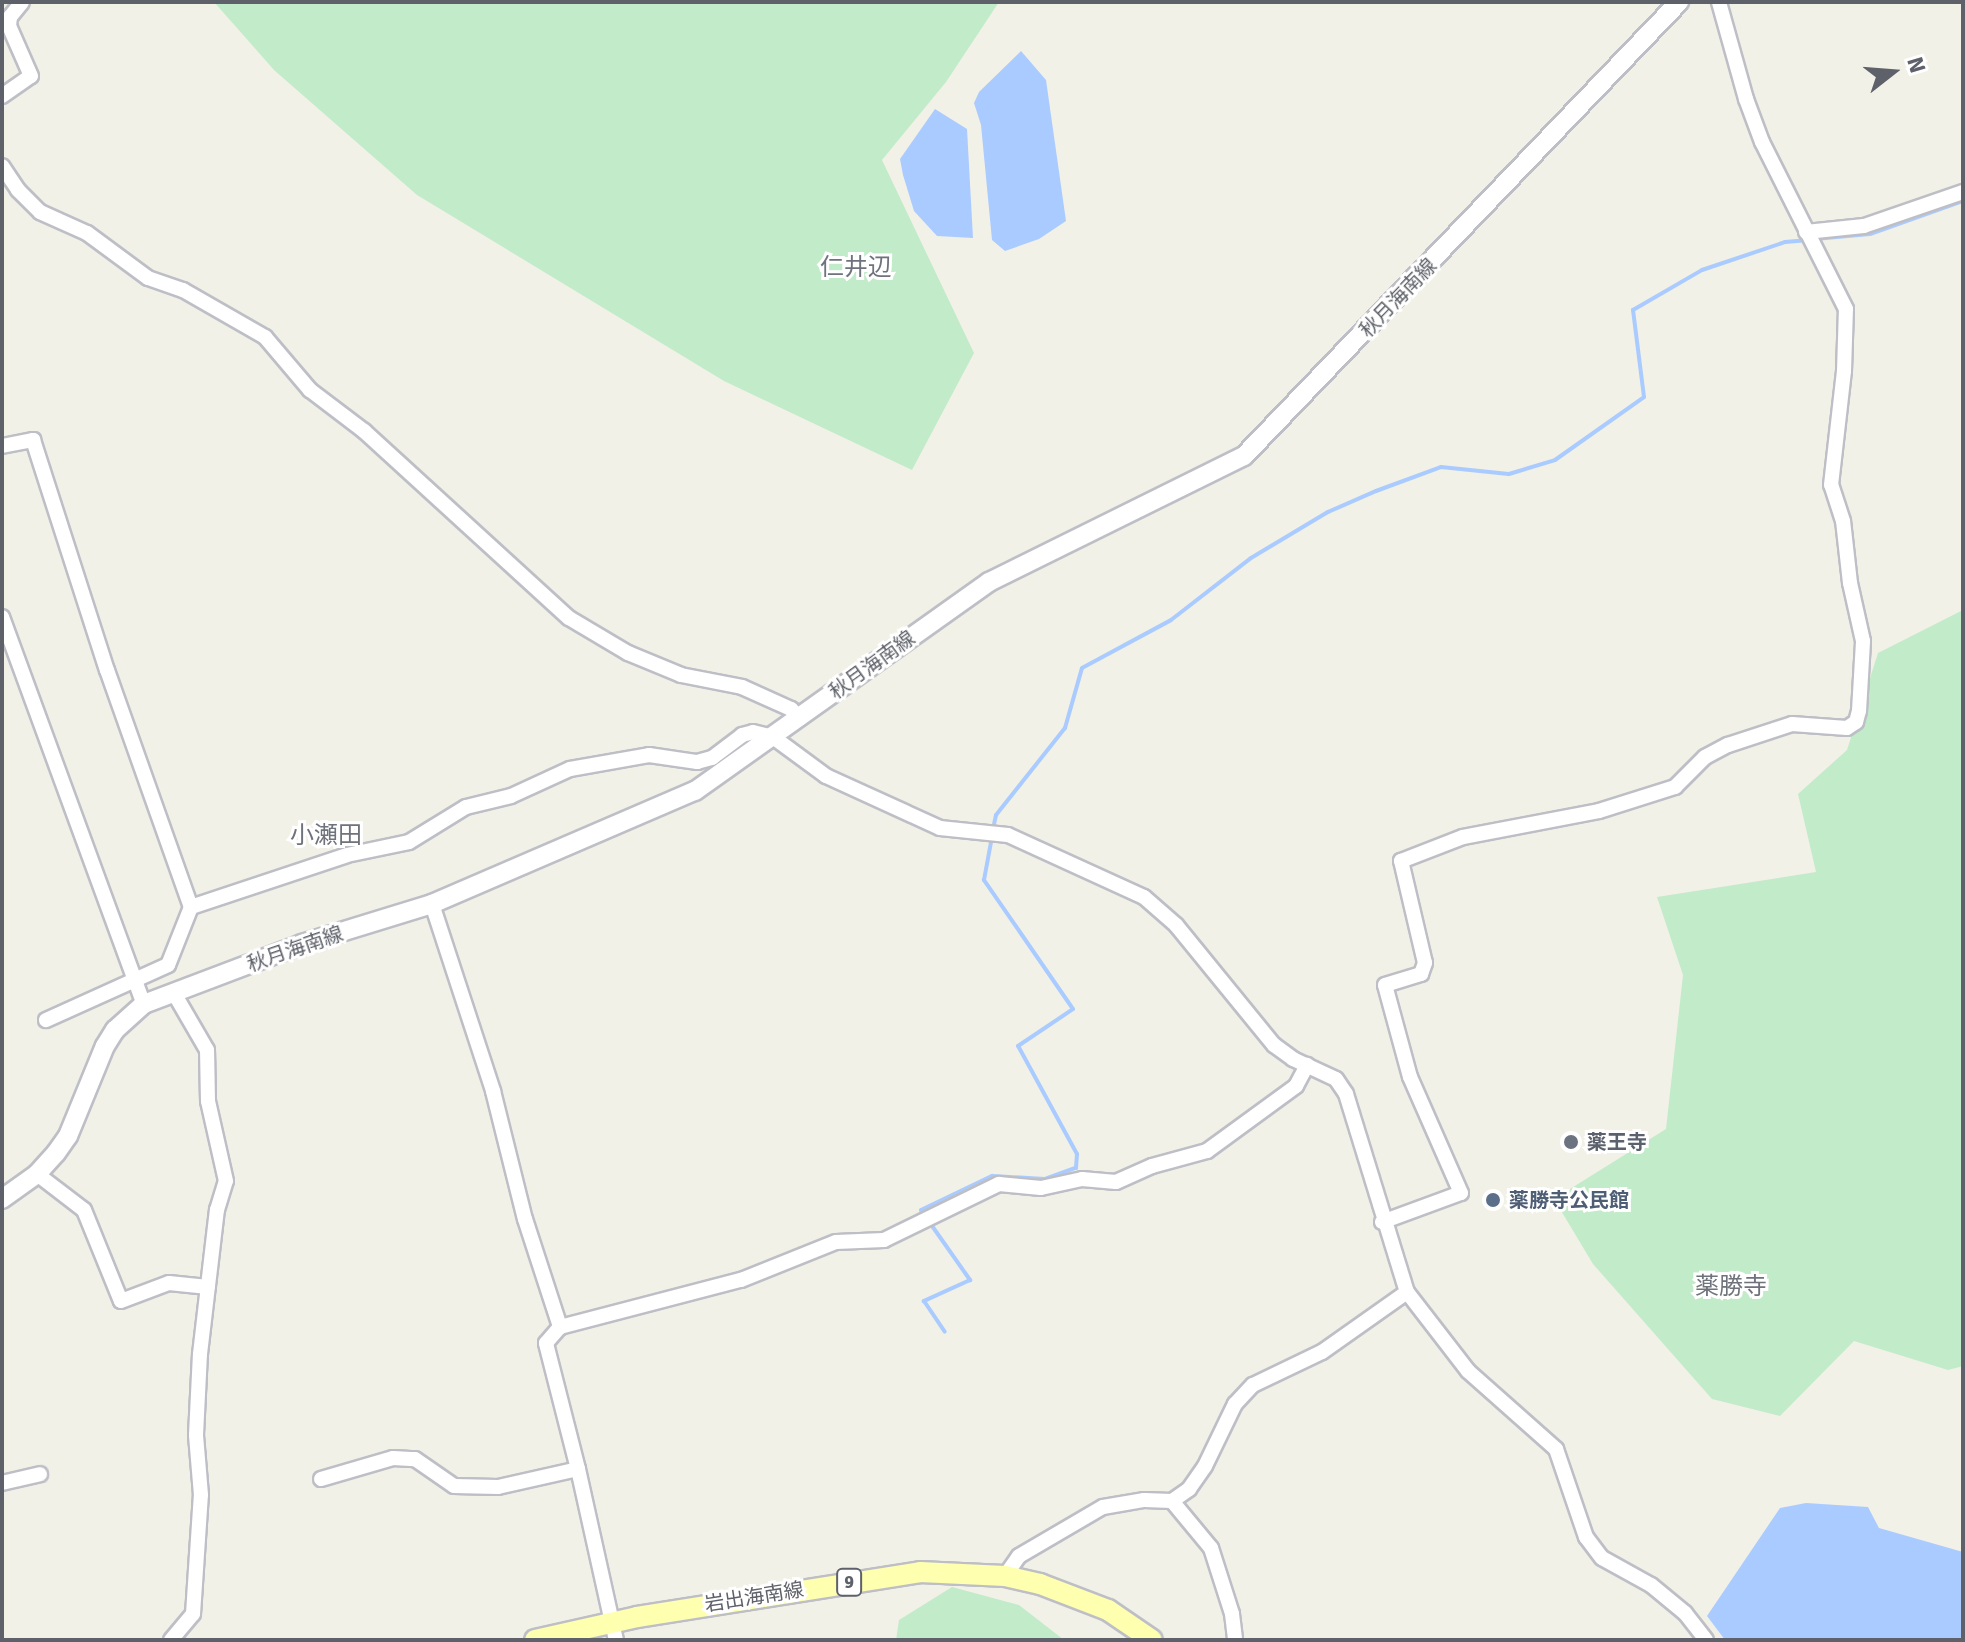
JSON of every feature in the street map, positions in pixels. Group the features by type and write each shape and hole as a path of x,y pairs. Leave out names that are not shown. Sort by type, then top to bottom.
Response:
{"main road":[{"name":"秋月海南線","path":"2,1199 37,1174 68,1136 110,1038 144,1004 302,944 432,904 695,791 989,582 1244,456 1679,2"},
{"name":"岩出海南線","path":"535,1640 614,1631 920,1572 1005,1576 1040,1584 1097,1605 1152,1640"}],"street":[{"path":"2,96 31,76 9,26 10,17 22,2"},
{"path":"1382,1222 1461,1193 1410,1077 1385,985 1421,974 1425,963 1401,861 1463,837 1599,811 1675,787 1705,757 1728,745 1792,724 1847,728 1856,722 1863,641 1850,583 1843,521 1831,485 1846,347 1846,309 1806,232 1746,99 1719,2"},
{"path":"2,166 18,190 40,212 87,233 148,278 183,290 265,337 310,390 364,431 569,618 628,653 681,675 742,687 791,709 800,718"},
{"path":"1806,232 1864,226 1963,192"},
{"path":"2,446 33,440 107,670 191,907 168,965 46,1020"},
{"path":"2,617 144,1004"},
{"path":"191,907 347,855 409,842 466,807 511,796 570,769 649,755 697,762 712,758 742,735 753,732 773,737 826,776 940,828 1008,835 1144,897 1176,925 1274,1045 1336,1079 1346,1094 1382,1222 1407,1292 1468,1371 1556,1449 1586,1537 1602,1558 1651,1585 1685,1613 1706,1640"},
{"path":"432,904 493,1091 525,1219 560,1327"},
{"path":"171,1640 193,1614 201,1495 197,1422 217,1210 226,1181 208,1101 207,1050 174,993"},
{"path":"614,1631 546,1343 560,1327 741,1280 836,1242 884,1240 999,1184 1041,1188 1082,1179 1116,1182 1152,1166 1207,1151 1296,1086 1307,1065"},
{"path":"37,1174 84,1210 121,1301 169,1283 208,1287"},
{"path":"1005,1576 1019,1556 1103,1507 1144,1500 1172,1501 1189,1489 1205,1466 1235,1404 1253,1385 1322,1352 1407,1292"},
{"path":"321,1479 393,1458 415,1459 454,1486 498,1487 578,1469"},
{"path":"2,1483 40,1474"},
{"path":"1172,1501 1211,1548 1232,1614 1235,1640"}],"green space":[{"path":"214,2 999,2 946,82 882,160 974,353 912,470 724,381 417,195 274,70"},
{"path":"1963,610 1963,1366 1948,1370 1854,1341 1780,1416 1712,1399 1593,1264 1554,1199 1666,1129 1683,975 1657,897 1816,872 1798,794 1847,750 1878,653"},
{"path":"952,1587 1019,1605 1064,1640 896,1640 899,1620"}],"water":[{"path":"1021,51 1046,80 1066,221 1039,239 1005,251 992,240 981,125 974,103 979,92"},
{"path":"935,109 967,129 973,238 937,236 914,211 903,175 900,159"},
{"path":"1806,1503 1868,1507 1879,1528 1963,1552 1963,1640 1725,1640 1707,1616 1780,1508"}],"waterway":[{"path":"1815,239 1870,234 1963,201"},
{"path":"993,829 996,815 1065,728 1082,668 1171,620 1251,558 1328,512 1441,467 1509,474 1555,460 1644,397 1633,310 1702,270 1785,242 1806,240"},
{"path":"925,1216 921,1210 992,1176 1045,1179 1076,1168 1077,1154 1018,1046 1073,1009 984,880 992,837"},
{"path":"930,1223 970,1280 924,1301 945,1332"}],"place":[{"name":"薬王寺","path":"1571,1142"},
{"name":"薬勝寺公民館","path":"1493,1200"}],"district":[{"name":"仁井辺","path":"856,268"},
{"name":"小瀬田","path":"326,836"},
{"name":"薬勝寺","path":"1731,1287"}]}
